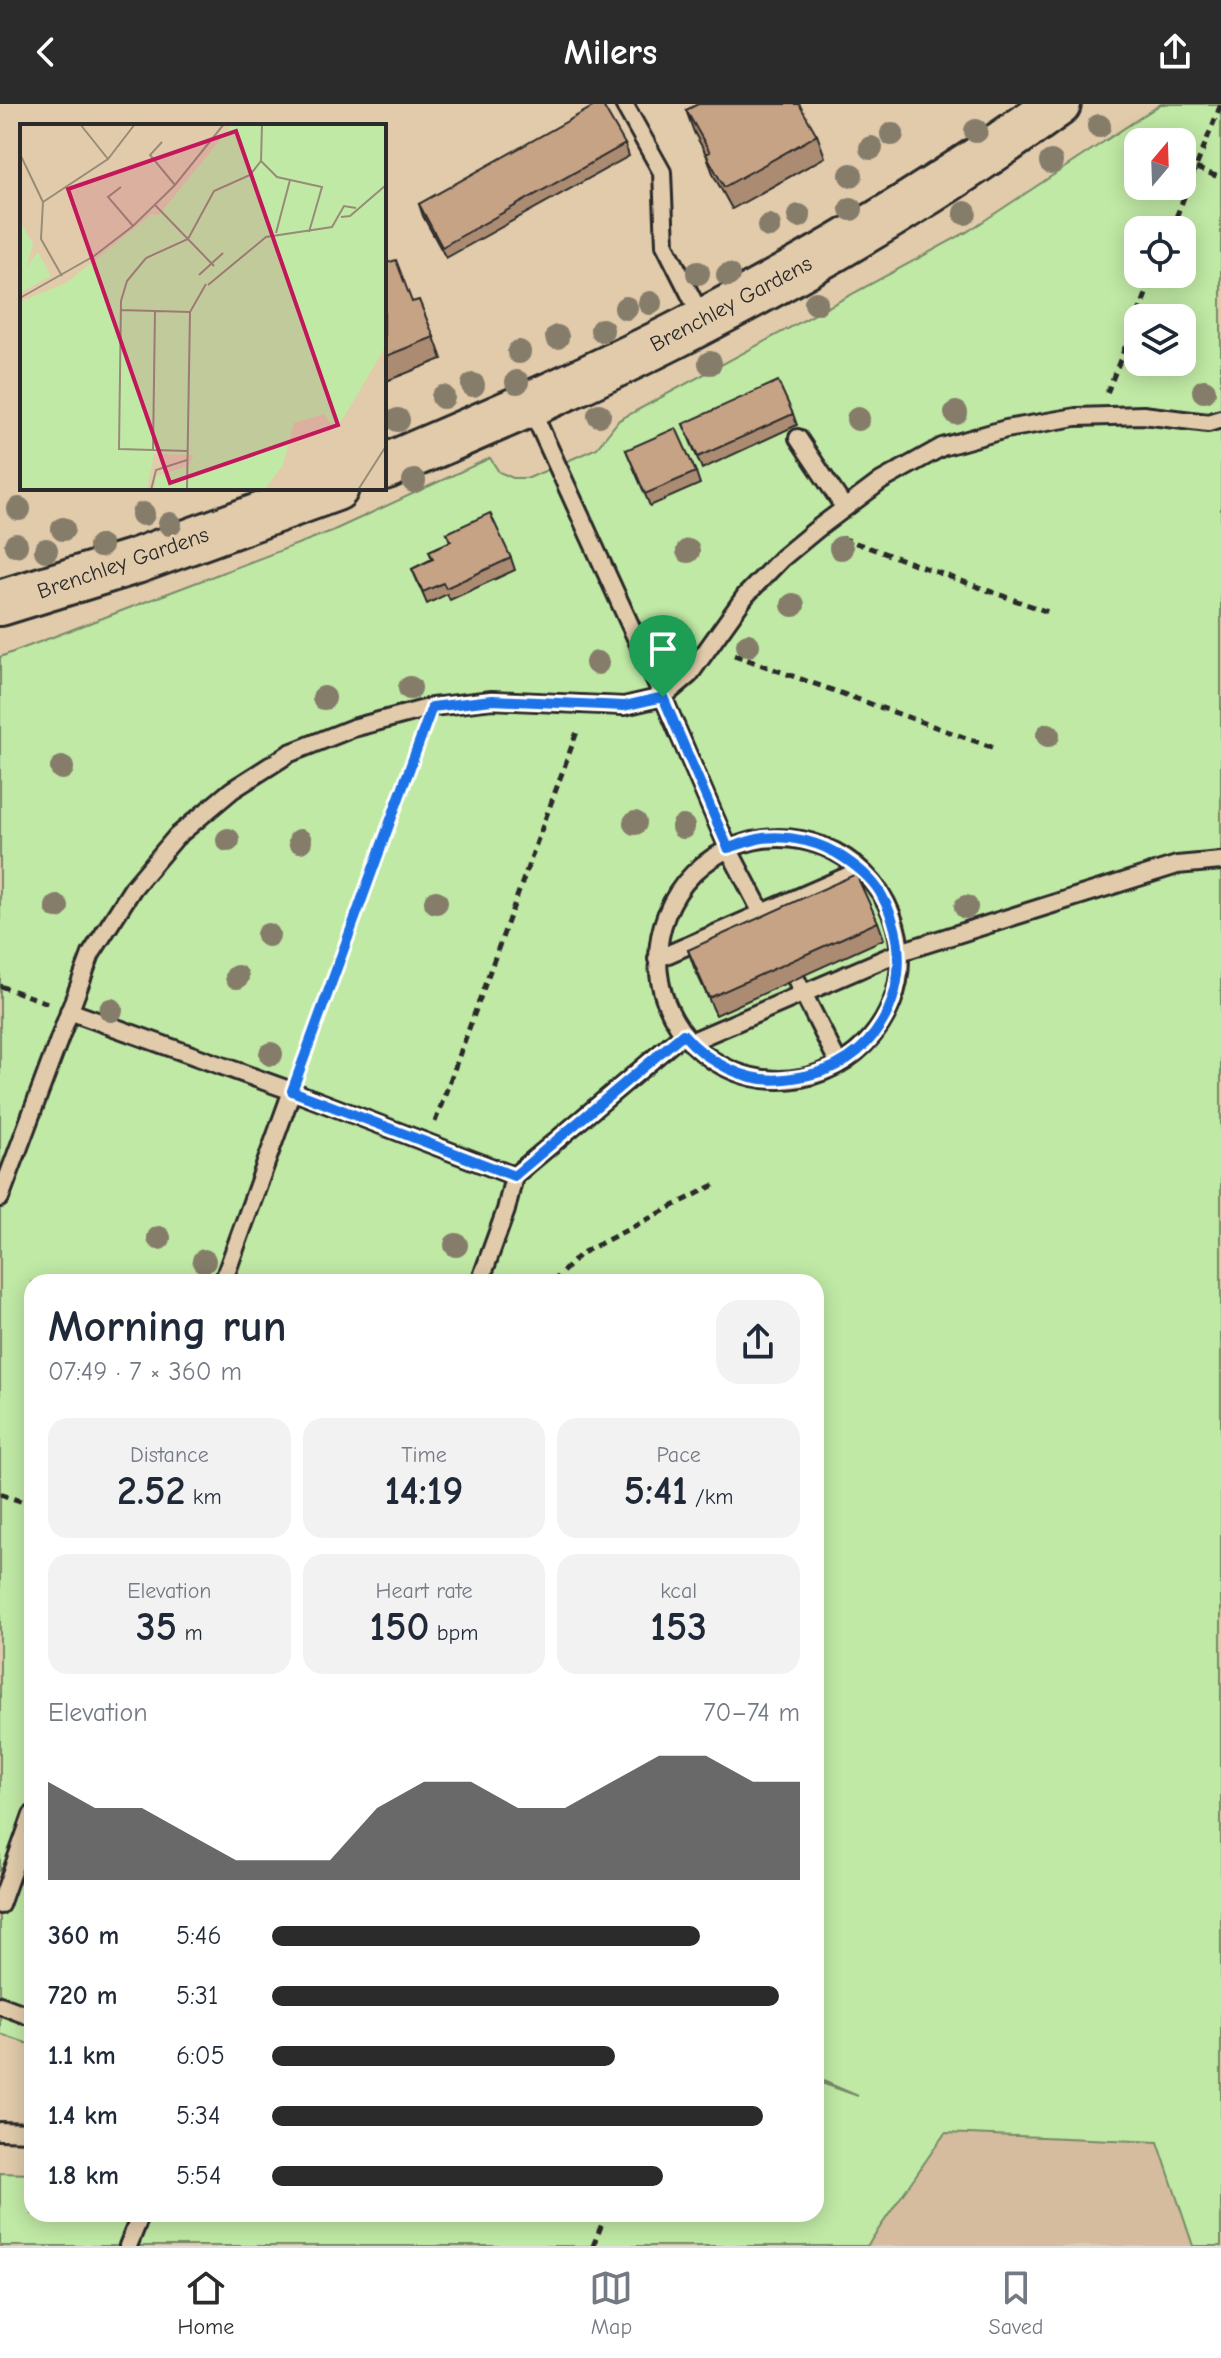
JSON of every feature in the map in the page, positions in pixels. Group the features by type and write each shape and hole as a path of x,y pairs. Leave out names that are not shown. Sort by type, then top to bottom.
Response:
{"street":[{"name":"Brenchley Gardens","path":"386,466 529,405 704,321 903,206 1058,104"},
{"name":"Brenchley Gardens","path":"0,603 136,561 330,490"}],"lane":[{"path":"624,104 662,172 665,245 704,321"},
{"path":"529,405 663,697 728,848 772,932"},
{"path":"0,1198 91,954 133,888 176,837 232,790 290,753 353,728 432,707 492,700 624,706 663,697 689,675 746,595 782,558 881,481 942,447 1006,429 1076,417 1143,415 1208,423 1221,419"},
{"path":"798,438 844,507"},
{"path":"762,838 798,839 832,850 861,870 881,894 894,922 900,952 897,986 885,1017 866,1044 839,1064 809,1077 777,1080 745,1075 715,1063 687,1038 669,1011 660,986 657,959 662,925 676,893 699,867 728,848 762,838"},
{"path":"483,1274 506,1210 514,1176 687,1038 799,986 900,952 1177,865 1221,861"},
{"path":"657,959 861,870"},
{"path":"799,986 839,1064"},
{"path":"69,1011 292,1091 514,1176"},
{"path":"226,1274 292,1091"},
{"path":"0,1905 24,1838"},
{"path":"0,2005 24,2014"},
{"path":"0,2131 24,2132"},
{"path":"128,2246 138,2222"}],"path":[{"path":"1221,104 1196,168 1221,178"},
{"path":"1098,416 1148,288"},
{"path":"817,529 1048,612"},
{"path":"709,647 997,749"},
{"path":"428,1143 586,706"},
{"path":"292,1091 432,707"},
{"path":"0,986 69,1011"},
{"path":"561,1274 580,1254 718,1183"},
{"path":"0,1494 24,1502"},
{"path":"593,2246 603,2222"}],"shaded area":[{"path":"944,2133 1158,2142 1193,2246 867,2246"}],"green space":[{"path":"1161,104 1221,104 1221,2246 1193,2246 1158,2142 945,2133 867,2246 0,2246 0,2173 24,2174 24,2222 824,2222 824,2084 858,2096 824,2081 824,1274 24,1274 24,2042 0,2034 0,657 332,531 490,458 499,472 513,478 529,478 597,448 619,420 967,232 1124,128 1124,200 1196,200 1196,128 1125,128"}],"building":[{"path":"602,104 625,144 442,247 419,204"},
{"path":"698,104 799,104 817,135 724,187 706,154 710,152 686,110"},
{"path":"396,260 412,302 419,300 434,337 386,356 386,263"},
{"path":"778,381 793,414 698,457 683,424"},
{"path":"676,428 696,472 645,494 626,450"},
{"path":"490,513 511,558 446,588 443,583 423,592 412,569 433,559 429,551 451,541 447,533"},
{"path":"856,874 878,922 709,998 688,950"}],"route":[{"path":"663,697 728,848 762,838 798,839 832,850 861,870 881,894 894,922 900,952 897,986 885,1017 866,1044 839,1064 809,1077 777,1080 745,1075 715,1063 683,1034 514,1176 292,1091 432,707 492,700 624,706 663,697"}]}
